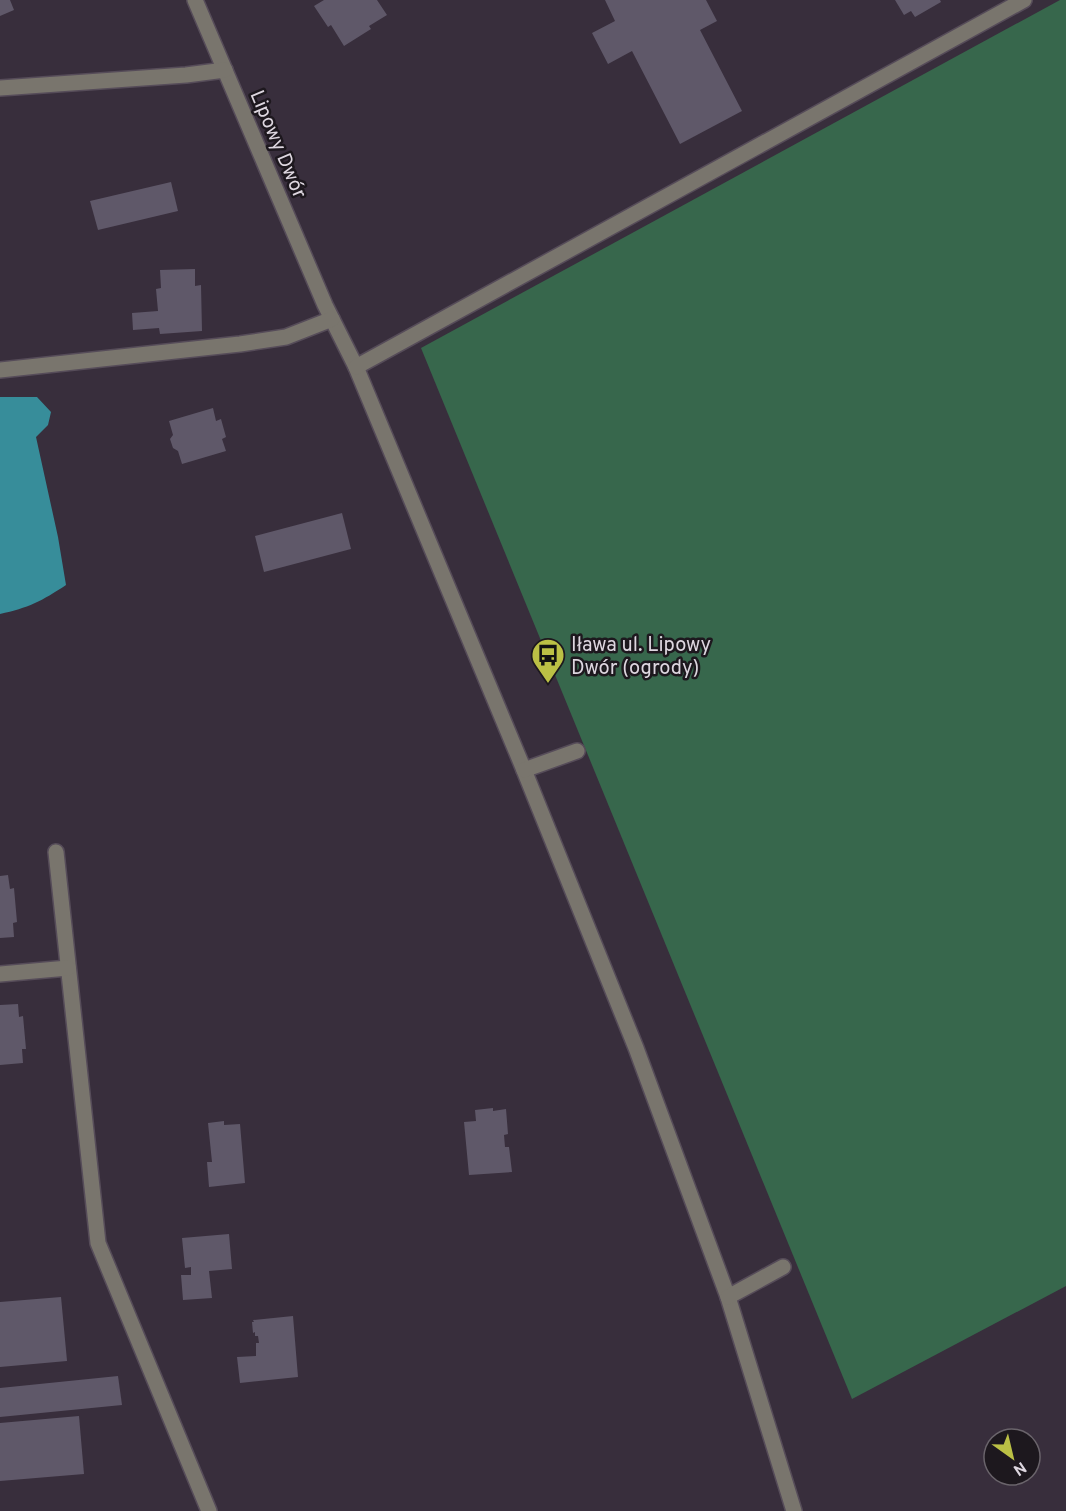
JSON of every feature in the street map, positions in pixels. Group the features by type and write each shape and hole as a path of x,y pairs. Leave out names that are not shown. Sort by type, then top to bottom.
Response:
{"street":[{"path":"356,367 1024,0"},
{"name":"Lipowy Dwór","path":"199,1 225,70 328,312 356,367 524,770 636,1048 728,1297 794,1511"},
{"path":"0,88 186,75 225,70"},
{"path":"0,369 240,344 286,337 328,312"},
{"path":"524,770 577,751"},
{"path":"56,852 98,1243 209,1511"},
{"path":"0,974 68,968"},
{"path":"728,1297 783,1267"}],"green space":[{"path":"1060,0 1066,0 1066,1286 852,1399 421,348"}],"water":[{"path":"0,397 37,397 51,412 48,425 36,437 66,585 34,603 0,614"}],"building":[{"path":"0,0 10,0 14,10 0,16"},
{"path":"324,0 377,0 387,15 369,26 371,29 344,46 331,25 328,27 314,6"},
{"path":"605,0 706,0 717,21 700,30 742,111 680,144 632,51 608,64 592,33 615,21"},
{"path":"895,0 940,0 941,2 915,17 911,11 904,15"},
{"path":"171,182 178,211 98,230 90,201"},
{"path":"195,269 195,286 201,285 202,331 160,334 159,328 133,330 132,313 158,311 156,289 161,288 160,270"},
{"path":"213,408 216,421 221,419 226,437 222,439 226,451 182,464 178,451 173,448 170,439 173,435 169,421"},
{"path":"342,513 351,549 264,572 255,536"},
{"path":"8,875 10,889 14,888 17,922 13,923 14,937 0,938 0,876"},
{"path":"18,1004 19,1017 23,1016 26,1049 22,1049 23,1063 0,1065 0,1005"},
{"path":"493,1108 493,1111 506,1109 508,1134 504,1135 505,1147 509,1147 512,1172 469,1175 464,1122 476,1121 475,1110"},
{"path":"224,1121 224,1125 240,1124 245,1183 209,1187 207,1162 212,1162 208,1123"},
{"path":"229,1234 232,1269 209,1271 212,1298 183,1300 181,1275 191,1275 191,1267 185,1268 182,1238"},
{"path":"61,1297 67,1361 0,1367 0,1302"},
{"path":"293,1316 298,1377 240,1383 237,1357 256,1356 256,1343 259,1343 258,1336 255,1336 255,1332 253,1333 253,1320"},
{"path":"118,1376 122,1405 0,1417 0,1388"},
{"path":"79,1416 84,1474 0,1481 0,1423"}],"place":[{"name":"Iława ul. Lipowy Dwór (ogrody)","path":"548,684"}]}
